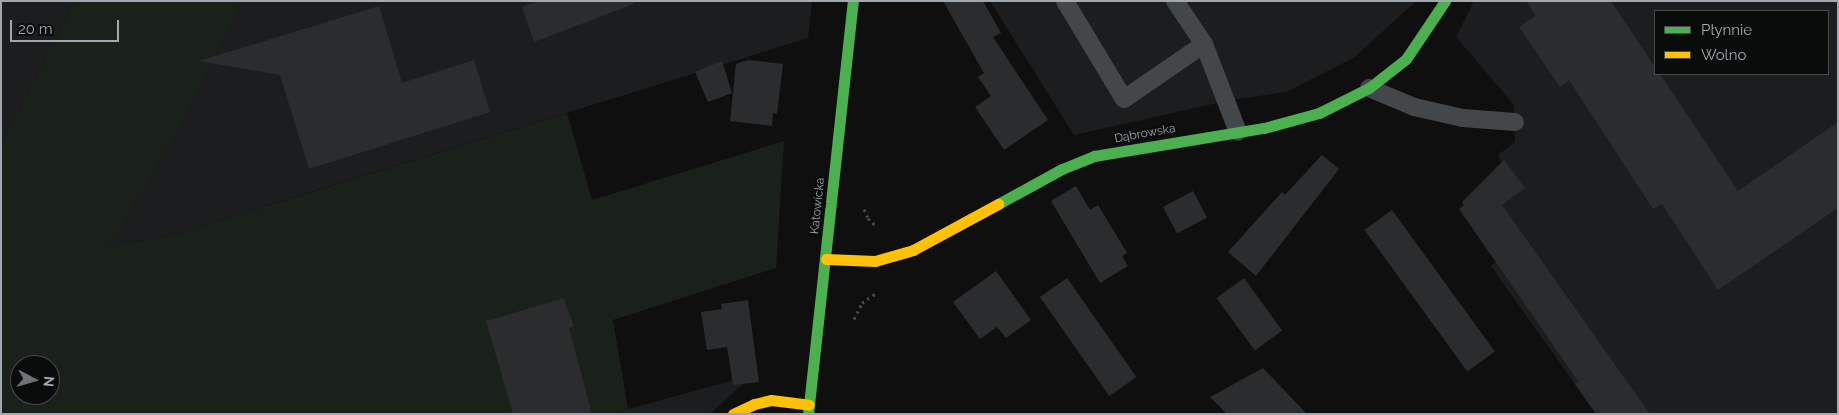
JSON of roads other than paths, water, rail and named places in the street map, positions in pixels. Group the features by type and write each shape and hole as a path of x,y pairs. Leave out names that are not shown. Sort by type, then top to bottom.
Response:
{"street":[{"name":"Katowicka","path":"809,409 853,1"},
{"name":"Dąbrowska","path":"826,259 875,261 913,250 1054,173 1094,156 1264,128 1319,113 1369,88 1406,59 1444,1"},
{"path":"733,414 754,404 771,400 809,409"}],"lane":[{"path":"1065,1 1124,99 1204,44"},
{"path":"1175,1 1204,44 1238,132"},
{"path":"1369,88 1414,107 1463,118 1515,122"}]}
